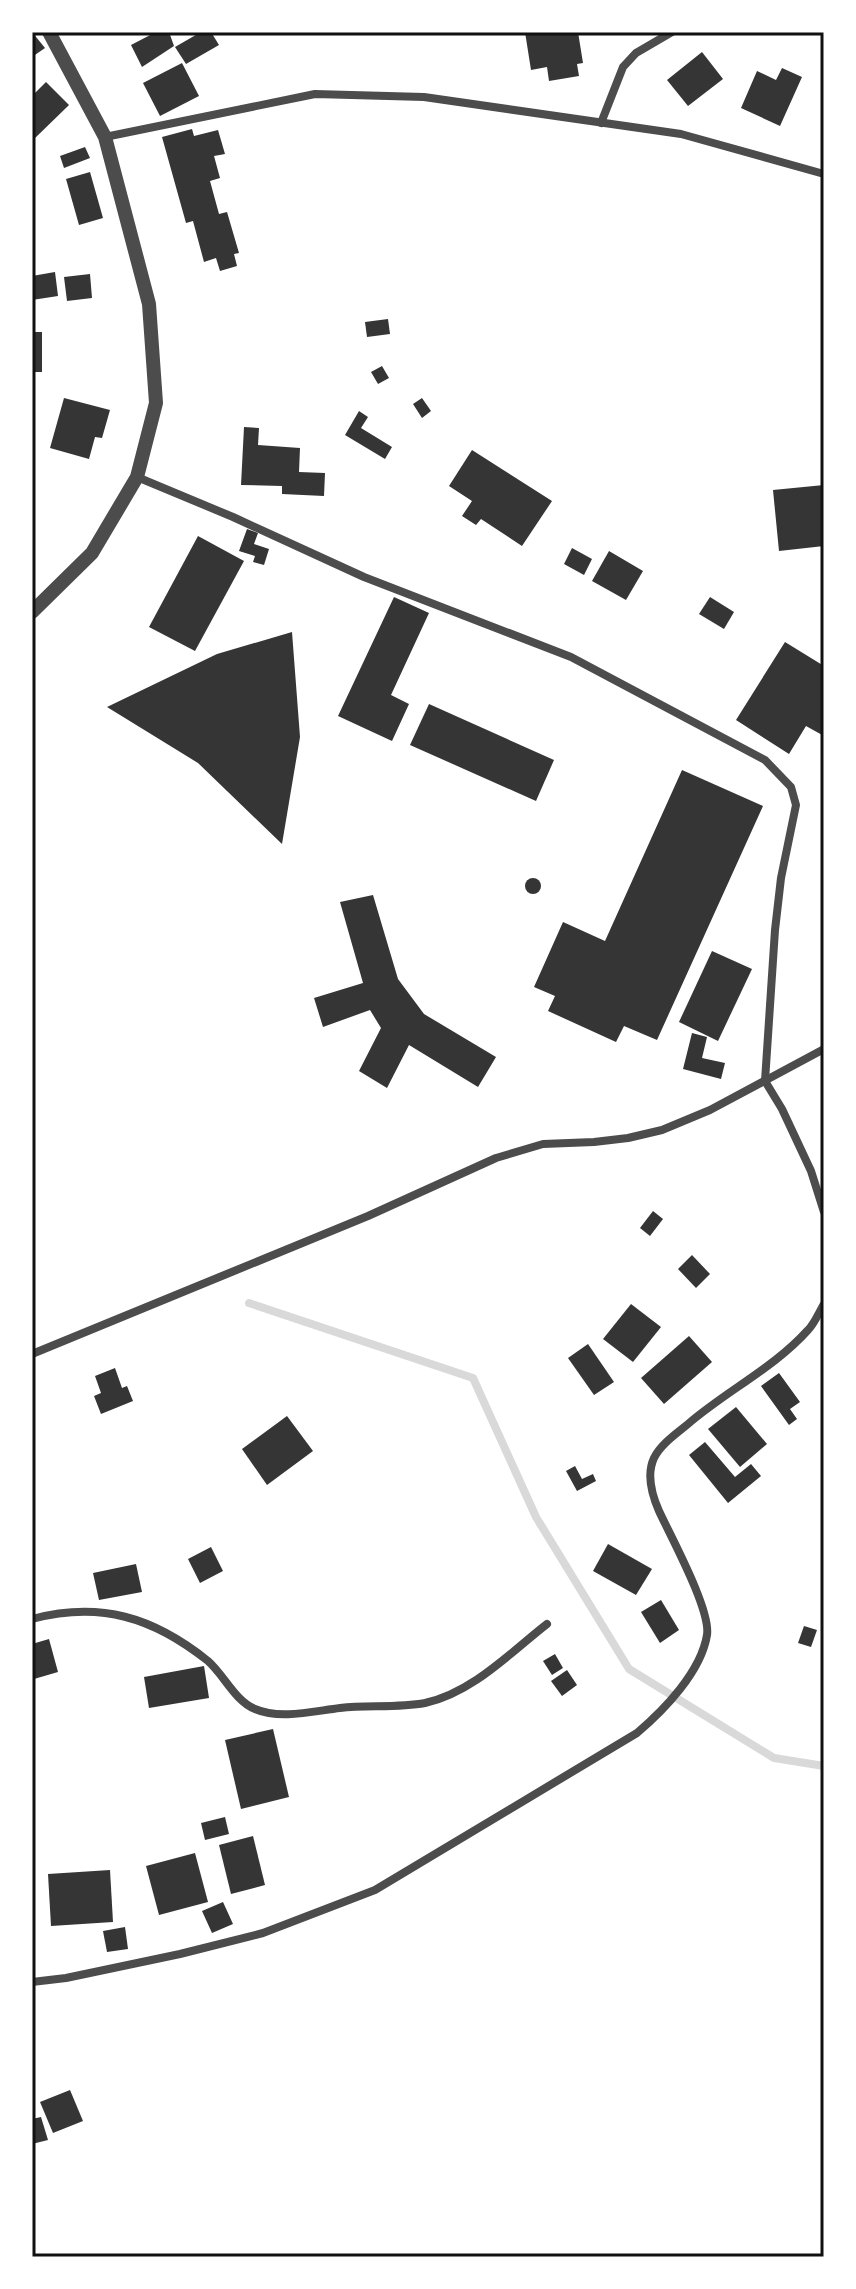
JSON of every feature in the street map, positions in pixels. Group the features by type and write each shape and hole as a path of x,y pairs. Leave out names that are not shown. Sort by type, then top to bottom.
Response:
{"street":[{"path":"32,612 92,553 137,477 156,403 149,304 105,137 49,32"},
{"path":"601,123 623,67 636,53 672,32"},
{"path":"105,137 315,94 424,97 681,134 824,174"},
{"path":"137,477 364,577 571,657 765,760 791,787 796,805 781,878 775,930 765,1081 811,1171 824,1212"},
{"path":"32,1354 368,1216 496,1158 543,1144 617,1140 662,1130 710,1110 824,1049"},
{"path":"32,1982 180,1954 263,1933 375,1890 646,1726 675,1697 699,1658 707,1634 704,1609 655,1502 649,1479 653,1460 663,1445 695,1418 769,1364 809,1329 824,1304"},
{"path":"32,1619 63,1611 102,1612 139,1619 208,1662 240,1698 255,1709 287,1714 424,1703 447,1696 493,1666 547,1624"}],"building":[{"path":"32,32 45,48 32,57"},
{"path":"156,32 169,32 174,46 142,67 131,45"},
{"path":"201,32 211,32 219,45 186,64 175,47"},
{"path":"525,32 578,32 583,63 577,64 579,76 549,81 547,67 531,70"},
{"path":"702,52 723,79 688,106 667,80"},
{"path":"182,63 199,96 160,116 143,83"},
{"path":"782,68 802,77 780,126 741,108 757,71 776,80"},
{"path":"46,82 69,105 32,141 32,96"},
{"path":"192,129 194,136 218,130 225,154 214,156 220,178 210,181 219,214 227,212 239,253 234,254 237,266 220,271 216,258 204,262 193,221 186,223 162,137"},
{"path":"85,147 90,158 64,168 60,156"},
{"path":"90,172 103,218 79,225 66,179"},
{"path":"55,272 58,296 32,300 32,276"},
{"path":"90,274 92,298 67,301 64,277"},
{"path":"388,319 390,334 367,337 365,322"},
{"path":"32,332 42,332 42,372 32,372"},
{"path":"382,366 389,378 378,384 371,372"},
{"path":"64,398 110,410 102,438 95,437 89,459 50,448"},
{"path":"422,398 431,411 422,418 413,404"},
{"path":"359,411 368,417 361,428 392,447 385,459 345,435"},
{"path":"244,427 259,428 258,445 300,448 299,472 325,473 324,496 282,494 282,486 241,485"},
{"path":"472,450 552,501 522,546 481,519 476,525 462,516 472,501 449,486"},
{"path":"824,485 824,546 779,551 773,490"},
{"path":"247,529 258,533 254,544 269,549 264,565 253,562 255,556 239,551"},
{"path":"198,536 244,561 195,651 149,627"},
{"path":"572,548 592,559 584,575 564,564"},
{"path":"609,551 643,571 626,600 592,581"},
{"path":"394,597 429,613 391,695 409,704 392,741 338,716"},
{"path":"710,597 734,612 724,629 699,614"},
{"path":"292,632 300,737 282,844 198,763 107,707 217,654"},
{"path":"785,642 824,666 824,736 806,726 789,754 736,720"},
{"path":"429,704 554,760 536,801 410,745"},
{"path":"682,770 763,806 657,1040 624,1026 616,1042 548,1011 555,996 534,987 563,922 605,941"},
{"path":"533,878 539,880 539,892 533,894 527,892 525,886 527,880"},
{"path":"373,895 398,979 424,1014 496,1057 478,1087 409,1045 387,1088 359,1071 381,1028 370,1010 323,1027 314,998 363,983 340,902"},
{"path":"712,951 752,969 718,1041 679,1022"},
{"path":"692,1033 707,1037 702,1058 725,1063 721,1079 683,1069"},
{"path":"653,1211 663,1219 650,1236 640,1228"},
{"path":"692,1255 710,1274 696,1288 678,1269"},
{"path":"631,1304 661,1327 633,1362 603,1339"},
{"path":"689,1336 712,1362 664,1404 641,1378"},
{"path":"588,1344 614,1382 594,1395 568,1358"},
{"path":"115,1368 122,1388 127,1386 133,1401 101,1414 94,1396 101,1393 95,1376"},
{"path":"779,1373 800,1402 790,1409 797,1419 789,1425 761,1386"},
{"path":"736,1407 767,1444 740,1467 708,1429"},
{"path":"287,1416 313,1451 267,1485 242,1449"},
{"path":"705,1442 735,1477 751,1464 761,1476 728,1503 689,1455"},
{"path":"575,1466 582,1479 593,1474 596,1481 577,1491 566,1471"},
{"path":"608,1544 652,1569 636,1595 593,1571"},
{"path":"211,1547 223,1571 200,1583 188,1559"},
{"path":"136,1564 142,1592 99,1600 93,1573"},
{"path":"661,1600 679,1630 660,1643 641,1612"},
{"path":"804,1626 817,1630 811,1647 798,1643"},
{"path":"49,1639 58,1672 34,1679 32,1644"},
{"path":"555,1654 563,1668 552,1675 543,1661"},
{"path":"204,1666 209,1698 149,1708 144,1677"},
{"path":"567,1670 577,1685 562,1696 551,1681"},
{"path":"273,1729 289,1797 241,1809 225,1740"},
{"path":"225,1817 229,1834 205,1840 201,1823"},
{"path":"253,1836 265,1885 231,1894 219,1845"},
{"path":"195,1853 208,1902 159,1915 146,1866"},
{"path":"110,1870 113,1922 51,1926 48,1874"},
{"path":"223,1902 233,1924 212,1933 202,1911"},
{"path":"125,1927 128,1949 107,1952 103,1931"},
{"path":"70,2090 83,2121 53,2133 40,2102"},
{"path":"41,2117 48,2140 32,2144 32,2119"}],"waterway":[{"path":"249,1303 473,1378 536,1517 629,1669 774,1758 824,1766"}]}
